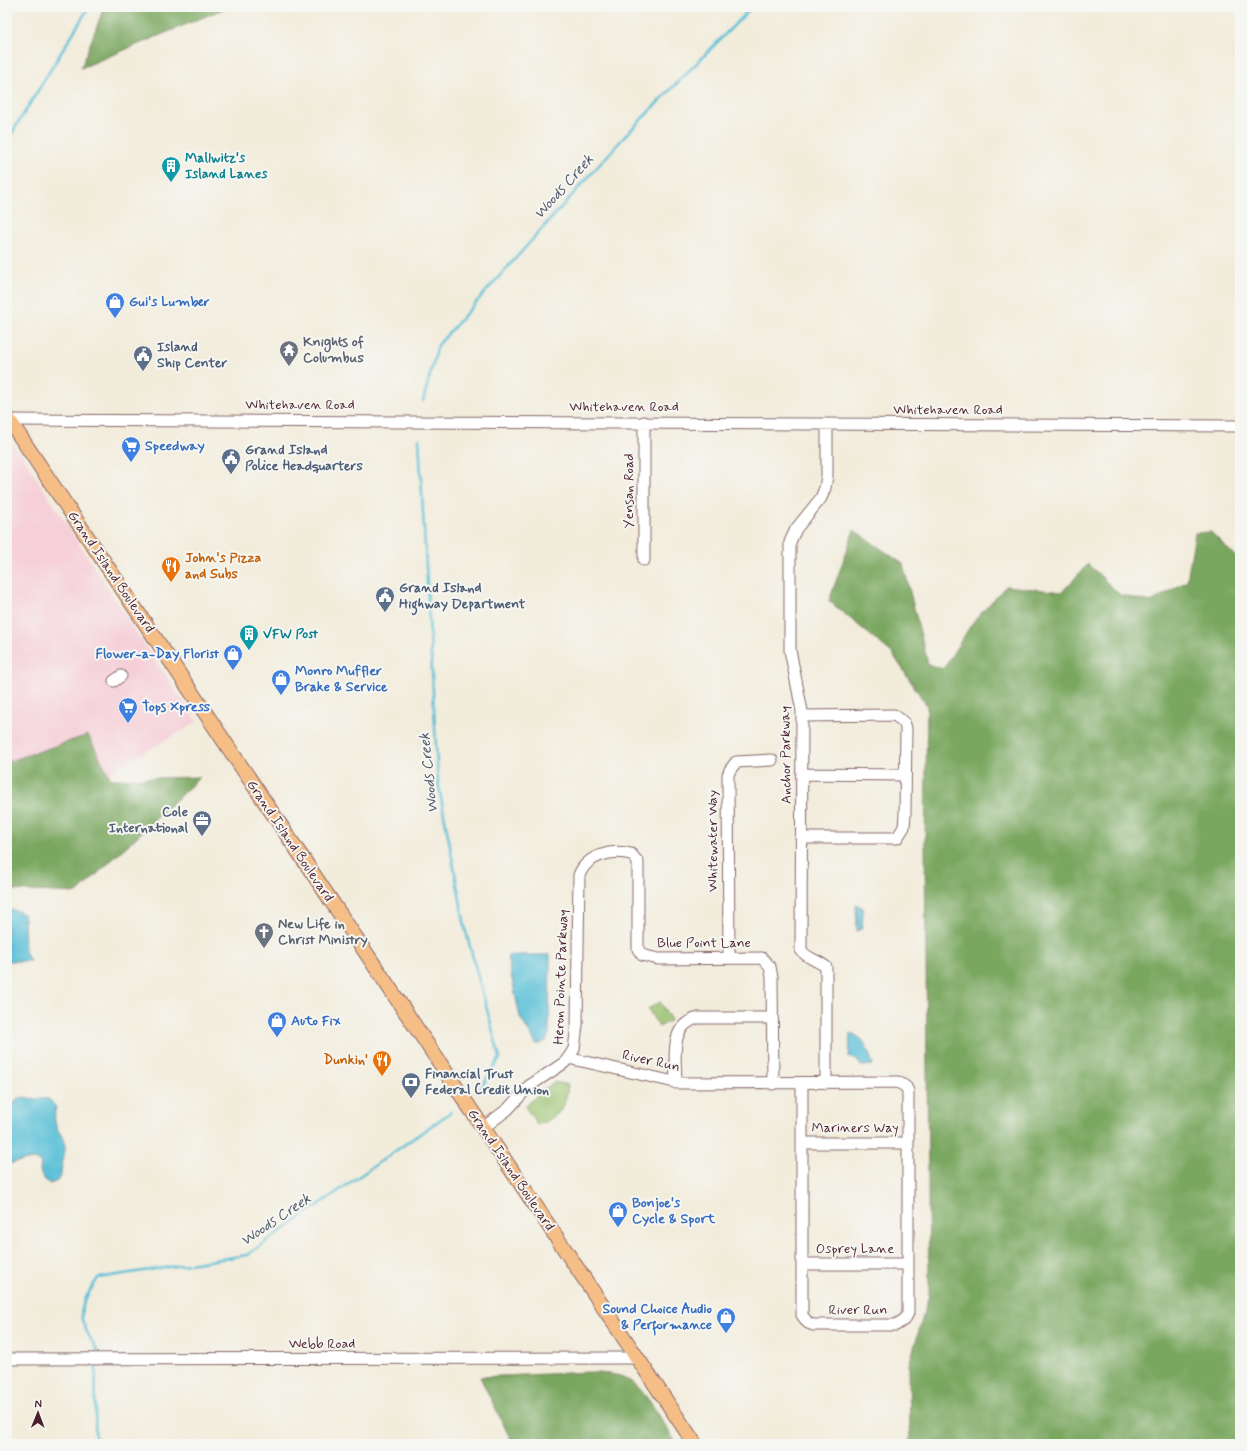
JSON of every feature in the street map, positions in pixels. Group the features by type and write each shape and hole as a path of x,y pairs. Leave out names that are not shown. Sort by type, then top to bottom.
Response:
{"main road":[{"name":"Grand Island Boulevard","path":"8,419 461,1098 483,1128 695,1444"}],"street":[{"name":"Whitehaven Road","path":"8,419 1240,426"},
{"name":"Yensan Road","path":"644,422 644,560"},
{"name":"Anchor Parkway","path":"826,1083 826,967 804,955 801,950 802,716 790,650 790,542 796,530 821,498 825,488 827,476 827,424"},
{"path":"802,716 894,715 904,722 906,728 904,827 897,838 802,838"},
{"name":"Whitewater Way","path":"729,958 728,775 736,762 772,760"},
{"path":"802,774 905,775"},
{"name":"Heron Pointe Parkway","path":"483,1128 508,1109 529,1086 568,1058 574,1049 577,1025 579,875 581,869 588,863 597,857 613,852"},
{"name":"Blue Point Lane","path":"613,852 632,854 638,862 638,948 642,955 658,959 762,958 767,963 772,977 773,1084"},
{"path":"676,1083 676,1038 687,1022 698,1018 772,1018"},
{"name":"River Run","path":"568,1058 676,1083 802,1084 898,1082 906,1087 908,1091 908,1313 901,1322 896,1325 813,1325 808,1323 802,1315 802,1084"},
{"name":"Mariners Way","path":"802,1143 908,1143"},
{"name":"Osprey Lane","path":"802,1264 908,1264"},
{"name":"Webb Road","path":"7,1359 637,1358"}],"shaded area":[{"path":"7,438 21,454 140,638 197,722 108,773 88,735 7,762"}],"green space":[{"path":"104,7 228,7 81,68"},
{"path":"854,530 903,564 928,664 943,669 973,622 1006,586 1062,592 1088,564 1120,595 1151,602 1187,581 1195,533 1211,532 1240,561 1240,1444 910,1444 909,1365 929,1295 925,843 927,706 892,653 829,601"},
{"path":"88,735 111,779 200,777 77,893 7,890 7,762"},
{"path":"660,1002 671,1020 659,1027 648,1009"},
{"path":"555,1082 568,1085 563,1106 557,1115 538,1125 525,1107 540,1092"},
{"path":"590,1372 620,1376 629,1380 642,1391 677,1444 513,1444 480,1377"}],"water":[{"path":"856,904 863,908 862,928 857,931"},
{"path":"7,909 19,911 24,915 25,951 30,961 7,961"},
{"path":"550,955 549,1034 547,1040 540,1044 536,1044 520,1017 507,956"},
{"path":"852,1034 864,1042 873,1065 861,1066 857,1060 849,1057 850,1035"},
{"path":"18,1098 49,1099 56,1107 56,1127 65,1144 65,1150 61,1175 57,1181 50,1184 42,1176 40,1170 41,1164 38,1160 33,1159 7,1164 7,1121 13,1105"}],"waterway":[{"path":"7,141 89,7"},
{"name":"Woods Creek","path":"423,401 438,345 625,136 752,7"},
{"name":"Woods Creek","path":"419,439 438,782 466,932 500,1058 478,1092"},
{"name":"Woods Creek","path":"97,1353 97,1350 85,1329 81,1314 85,1299 98,1278 247,1255 451,1112"},
{"name":"Woods Creek","path":"95,1444 96,1366"}],"place":[{"name":"Mallwitz's Island Lanes","path":"171,183"},
{"name":"Gui's Lumber","path":"115,319"},
{"name":"Knights of Columbus","path":"289,367"},
{"name":"Island Ship Center","path":"143,372"},
{"name":"Speedway","path":"131,463"},
{"name":"Grand Island Police Headquarters","path":"231,475"},
{"name":"John's Pizza and Subs","path":"171,583"},
{"name":"Grand Island Highway Department","path":"385,613"},
{"name":"VFW Post","path":"249,651"},
{"name":"Flower-a-Day Florist","path":"233,671"},
{"name":"Monro Muffler Brake & Service","path":"281,696"},
{"name":"Tops Xpress","path":"128,724"},
{"name":"Cole International","path":"202,837"},
{"name":"New Life in Christ Ministry","path":"264,949"},
{"name":"Auto Fix","path":"277,1038"},
{"name":"Dunkin'","path":"382,1077"},
{"name":"Financial Trust Federal Credit Union","path":"411,1099"},
{"name":"Bonjoe's Cycle & Sport","path":"618,1228"},
{"name":"Sound Choice Audio & Performance","path":"726,1334"}]}
